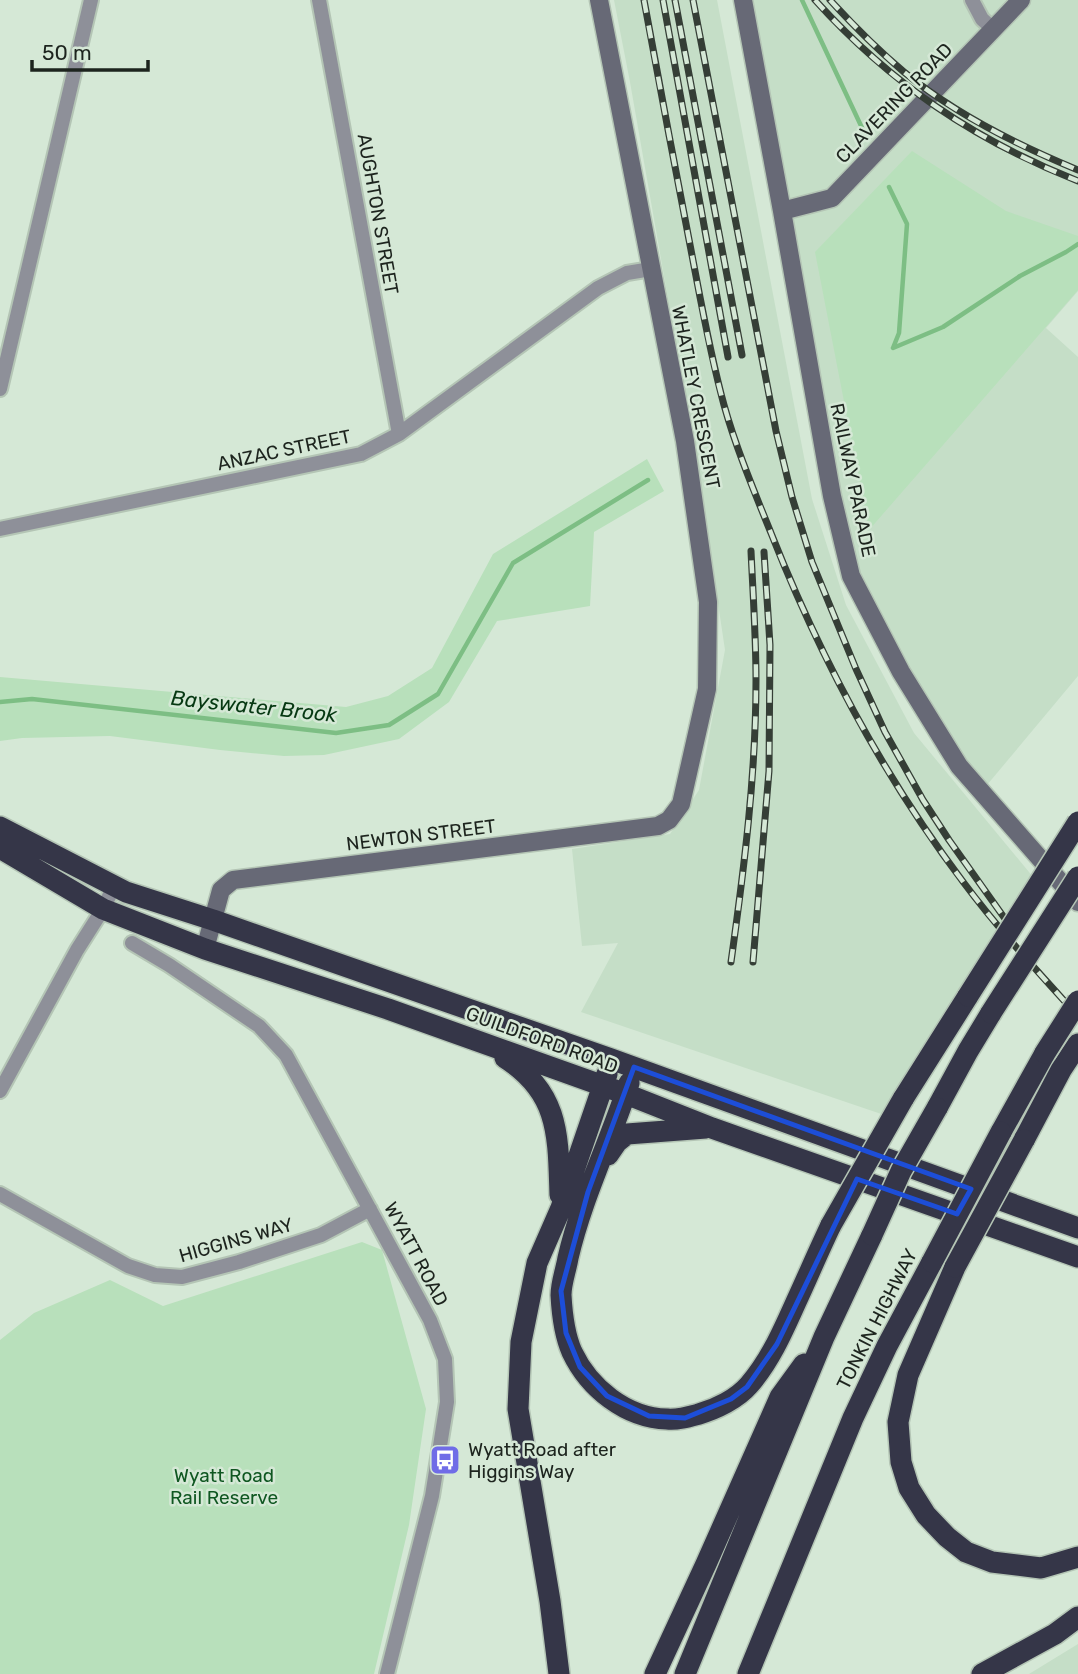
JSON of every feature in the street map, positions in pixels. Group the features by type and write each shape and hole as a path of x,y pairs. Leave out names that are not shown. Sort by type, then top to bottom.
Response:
{"highway":[{"path":"634,1067 572,1241 561,1291 566,1333 580,1367 597,1387 619,1404 649,1416 685,1418 731,1399 747,1387 777,1344 831,1225 903,1098 1078,822"},
{"name":"GUILDFORD ROAD","path":"0,827 126,892 634,1067 1078,1228"},
{"name":"GUILDFORD ROAD","path":"0,848 103,909 205,949 479,1041 712,1128 1078,1257"},
{"name":"TONKIN HIGHWAY","path":"685,1674 824,1337 901,1171 968,1051 1078,877"},
{"name":"TONKIN HIGHWAY","path":"748,1674 853,1418 887,1346 1001,1132 1078,1001"},
{"path":"479,1041 528,1075 547,1104 558,1143 561,1208"},
{"path":"1078,1045 1061,1070 955,1267 908,1375 898,1422 901,1462 909,1488 926,1515 966,1552 992,1562 1041,1568 1078,1557"},
{"path":"559,1674 519,1409 521,1342 537,1263 561,1208 611,1059"},
{"path":"597,1170 617,1142 627,1135 712,1128"},
{"name":"TONKIN HIGHWAY","path":"655,1674 780,1397 824,1337"},
{"path":"757,1674 782,1593"},
{"path":"982,1674 1055,1634 1078,1617"}],"street":[{"path":"0,389 91,0"},
{"name":"AUGHTON STREET","path":"319,0 399,434"},
{"name":"WHATLEY CRESCENT","path":"599,0 685,441 708,602 707,688 681,804"},
{"name":"RAILWAY PARADE","path":"743,0 832,496 851,576 901,672 959,766 1078,902"},
{"path":"971,0 982,19 993,30"},
{"name":"CLAVERING ROAD","path":"782,211 832,198 1021,0"},
{"name":"ANZAC STREET","path":"0,529 361,454 399,434 598,288 627,273 651,269"},
{"name":"NEWTON STREET","path":"205,949 221,890 233,880 657,826 669,820 681,804"},
{"path":"0,1091 114,886"},
{"name":"WYATT ROAD","path":"132,943 259,1026 286,1055 430,1320 445,1359 447,1402 432,1496 387,1674"},
{"name":"HIGGINS WAY","path":"0,1194 128,1266 155,1275 182,1277 239,1262 321,1235 370,1209"}],"highlighted area":[{"path":"634,1067 971,1189 957,1214 857,1179 777,1344 747,1387 731,1399 685,1418 649,1416 607,1396 580,1367 566,1333 561,1291 588,1192"}],"shaded area":[{"path":"614,0 717,0 812,499 846,605 914,733 1043,889 896,1119 581,1012 618,943 582,946 572,849 670,834 699,790 725,650 699,476"},
{"path":"745,0 1078,0 1078,291 1046,328 1078,357 1078,676 982,791 855,584"},
{"path":"1078,1644 1078,1674 1029,1674"}],"green space":[{"path":"912,151 1006,211 1078,236 1078,290 869,530 815,252"},
{"path":"647,459 664,491 594,532 590,606 497,621 449,702 399,739 324,755 284,756 110,736 0,741 0,677 346,707 388,696 432,668 493,554"},
{"name":"Wyatt Road Rail Reserve","path":"362,1242 382,1250 426,1409 409,1525 374,1674 0,1674 0,1340 34,1313 110,1280 163,1306"}],"waterway":[{"path":"802,0 863,130"},
{"path":"889,187 907,224 899,333 893,348"},
{"path":"893,348 943,327 1020,276 1078,244"},
{"name":"Bayswater Brook","path":"0,702 32,699 336,733 389,725 438,694 513,563 648,480"}],"railway":[{"path":"644,0 719,386 740,453 790,579 832,670 880,758 934,842 977,900 1078,1016"},
{"path":"663,0 728,357"},
{"path":"675,0 742,355"},
{"path":"693,0 776,431 812,562 885,732 923,800 1008,923"},
{"path":"815,0 873,58 936,106 1004,147 1078,181"},
{"path":"830,0 895,64 944,102 1010,139 1078,170"},
{"path":"731,962 745,857 754,751 756,664 751,551"},
{"path":"753,962 769,771 770,645 764,552"}],"place":[{"name":"Wyatt Road after Higgins Way","path":"445,1460"}]}
